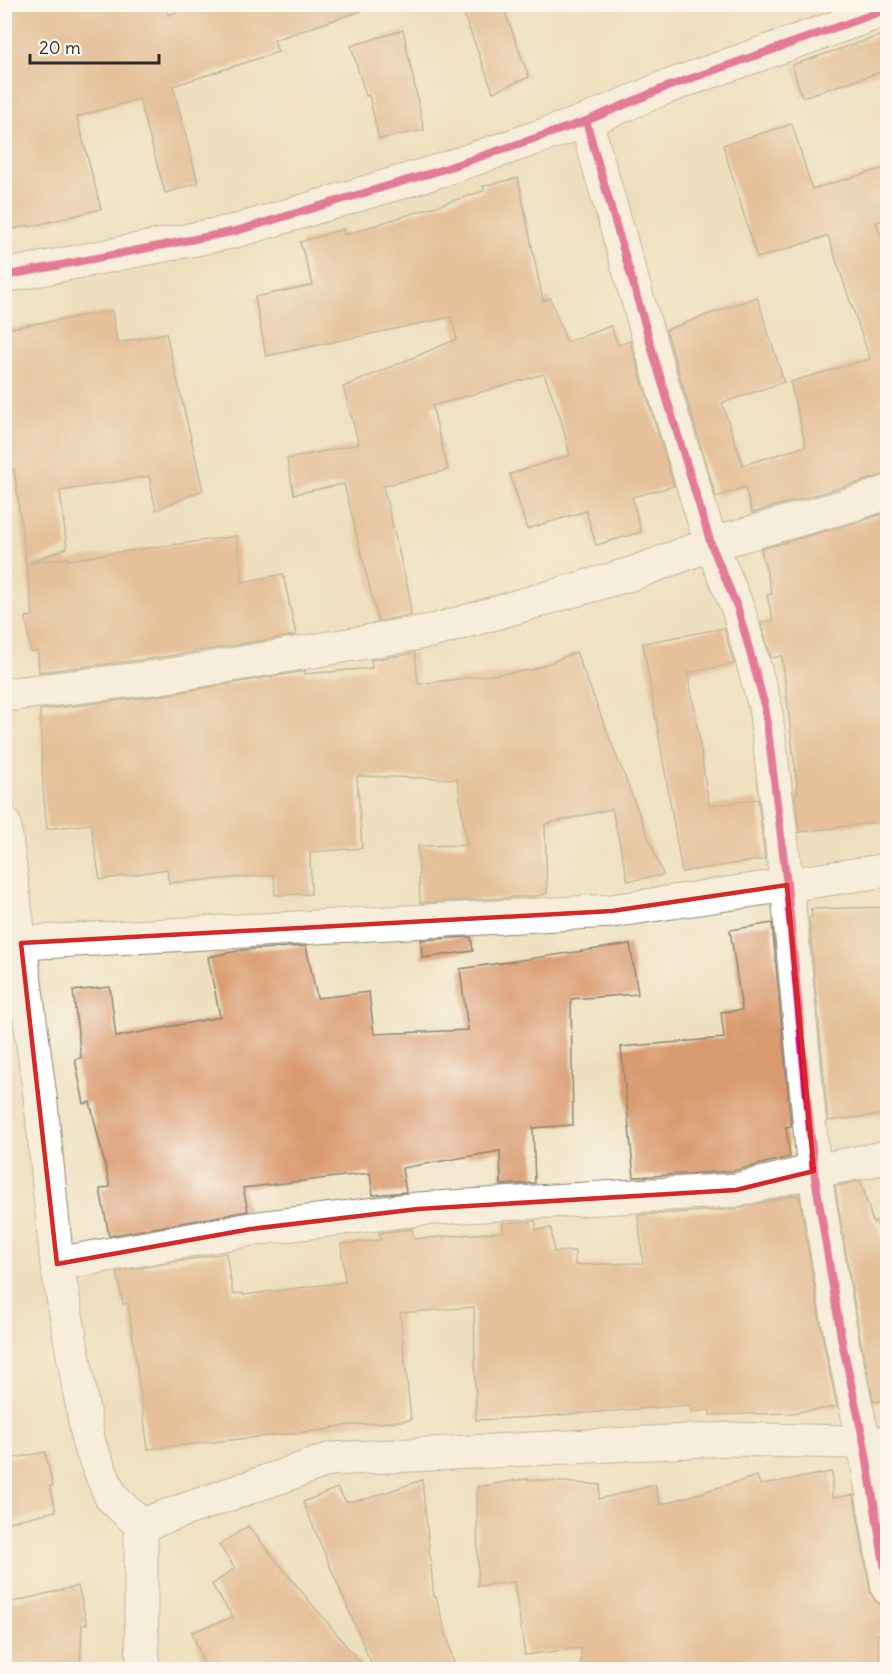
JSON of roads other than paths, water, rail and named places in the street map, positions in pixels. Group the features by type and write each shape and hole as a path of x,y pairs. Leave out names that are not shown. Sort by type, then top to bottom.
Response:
{"street":[{"path":"4,276 236,231 438,171 586,121 664,88 888,9"},
{"path":"586,121 711,544 738,609 765,706 787,885 814,1172 842,1342 876,1443 888,1588"},
{"path":"4,695 160,677 436,630 634,573 711,544 888,492"},
{"path":"4,823 41,1104 57,1264 89,1444 111,1497 141,1525 143,1663 141,1670"},
{"path":"21,943 612,911 888,870"},
{"path":"57,1264 251,1229 418,1209 736,1190 888,1157"},
{"path":"141,1525 331,1459 729,1439 876,1443"}]}
